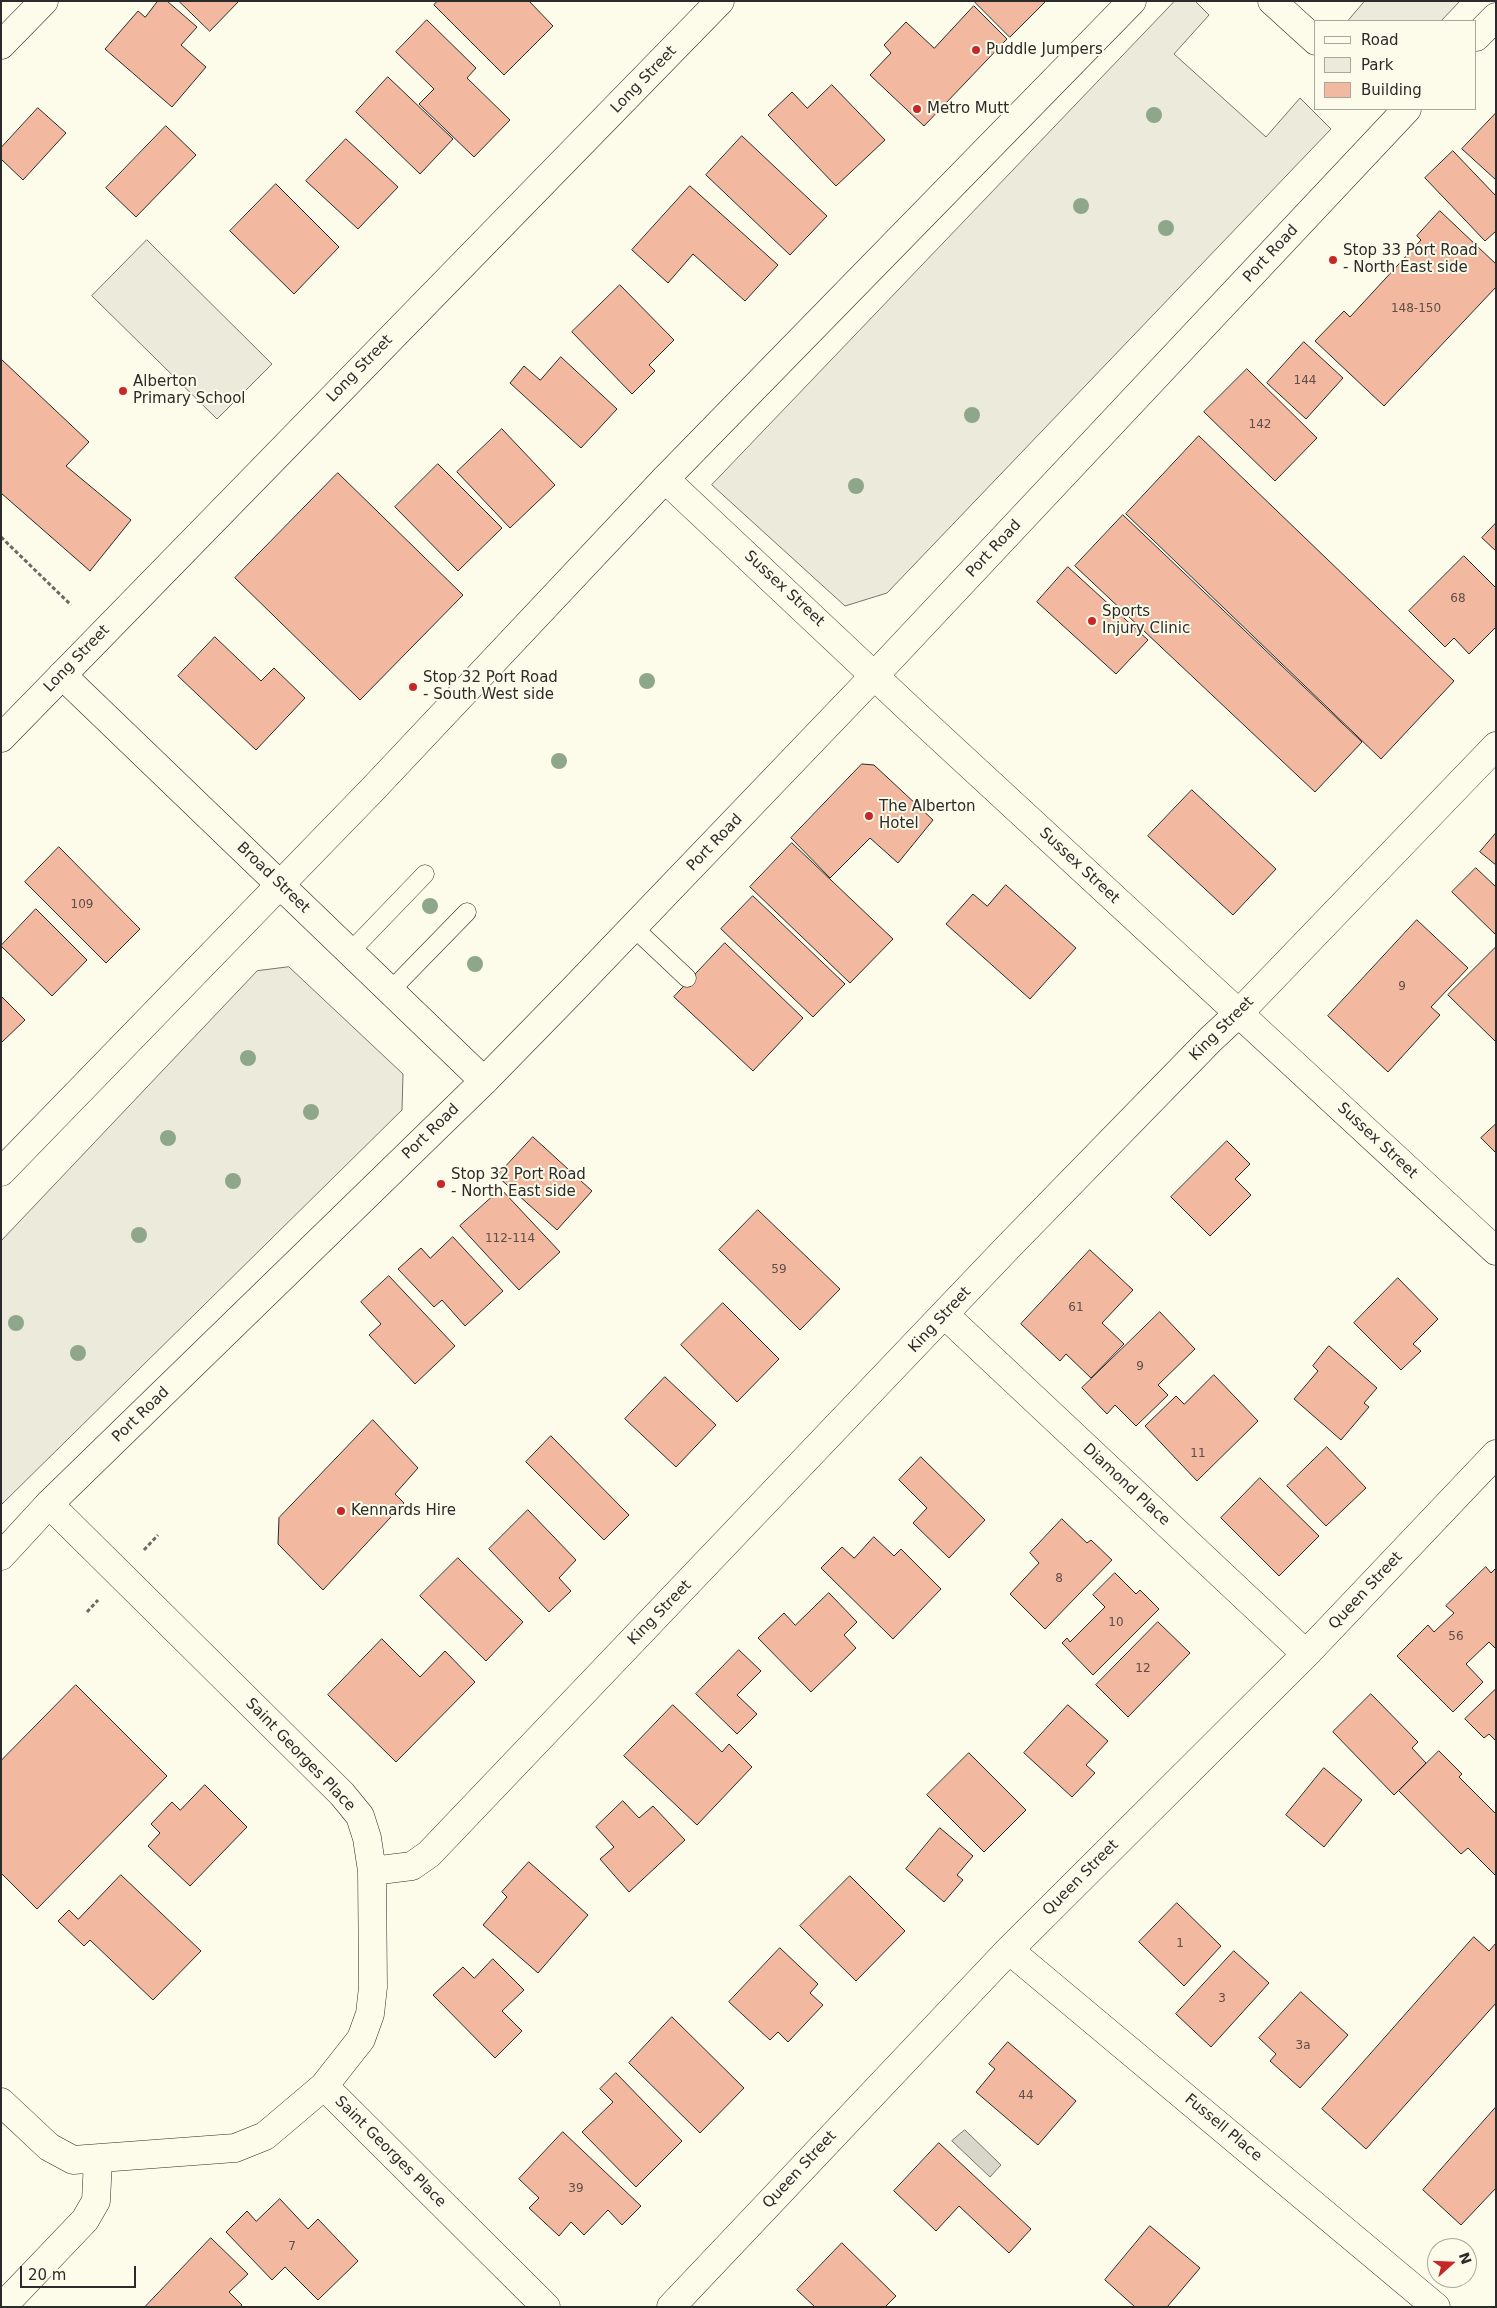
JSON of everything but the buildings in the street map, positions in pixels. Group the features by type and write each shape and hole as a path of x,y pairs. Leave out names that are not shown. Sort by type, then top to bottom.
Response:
{"main road":[{"path":"1,45 44,1"},
{"name":"Long Street","path":"1,738 720,1"},
{"path":"1,1172 281,885 665,478 1132,1"},
{"path":"1272,1 1314,40"},
{"path":"1477,36 1496,16"},
{"name":"Port Road","path":"1,1556 49,1504 484,1081 633,927 875,676 1398,112"},
{"name":"Sussex Street","path":"665,478 875,676 1496,1251"},
{"name":"Broad Street","path":"62,675 484,1081"},
{"name":"King Street","path":"372,1871 412,1866 429,1854 1009,1246 1211,1039 1239,1013 1496,746"},
{"name":"Diamond Place","path":"945,1315 1306,1654"},
{"name":"Queen Street","path":"670,2307 1010,1950 1306,1654 1496,1454"},
{"name":"Saint Georges Place","path":"49,1504 342,1794 360,1816 367,1838 372,1871 373,1987 370,2014 361,2038 324,2086 546,2307"},
{"name":"Fussell Place","path":"1010,1950 1436,2307"},
{"path":"1,2102 49,2147 73,2160 98,2160 235,2148 265,2136 324,2086"},
{"path":"2,2307 85,2220 96,2201 98,2160"}],"lane":[{"path":"350,952 425,874"},
{"path":"390,991 467,912"},
{"path":"633,927 687,978"}],"path":[{"path":"1,537 71,605"}],"green space":[{"path":"1175,1 1195,1 1209,15 1174,54 1266,137 1300,98 1331,129 887,593 845,606 712,485"},
{"path":"1365,1 1460,1 1442,20 1349,20"},
{"path":"147,240 272,364 217,419 92,296"},
{"path":"289,967 403,1074 402,1110 1,1505 1,1241 257,971"}],"shaded area":[{"path":"965,2130 1001,2165 990,2177 952,2141"}],"place":[{"name":"Puddle Jumpers","path":"976,50"},
{"name":"Metro Mutt","path":"917,109"},
{"name":"Stop 33 Port Road - North East side","path":"1333,260"},
{"name":"Alberton Primary School","path":"123,391"},
{"name":"Sports Injury Clinic","path":"1092,621"},
{"name":"Stop 32 Port Road - South West side","path":"413,687"},
{"name":"The Alberton Hotel","path":"869,816"},
{"name":"Stop 32 Port Road - North East side","path":"441,1184"},
{"name":"Kennards Hire","path":"341,1511"}]}
